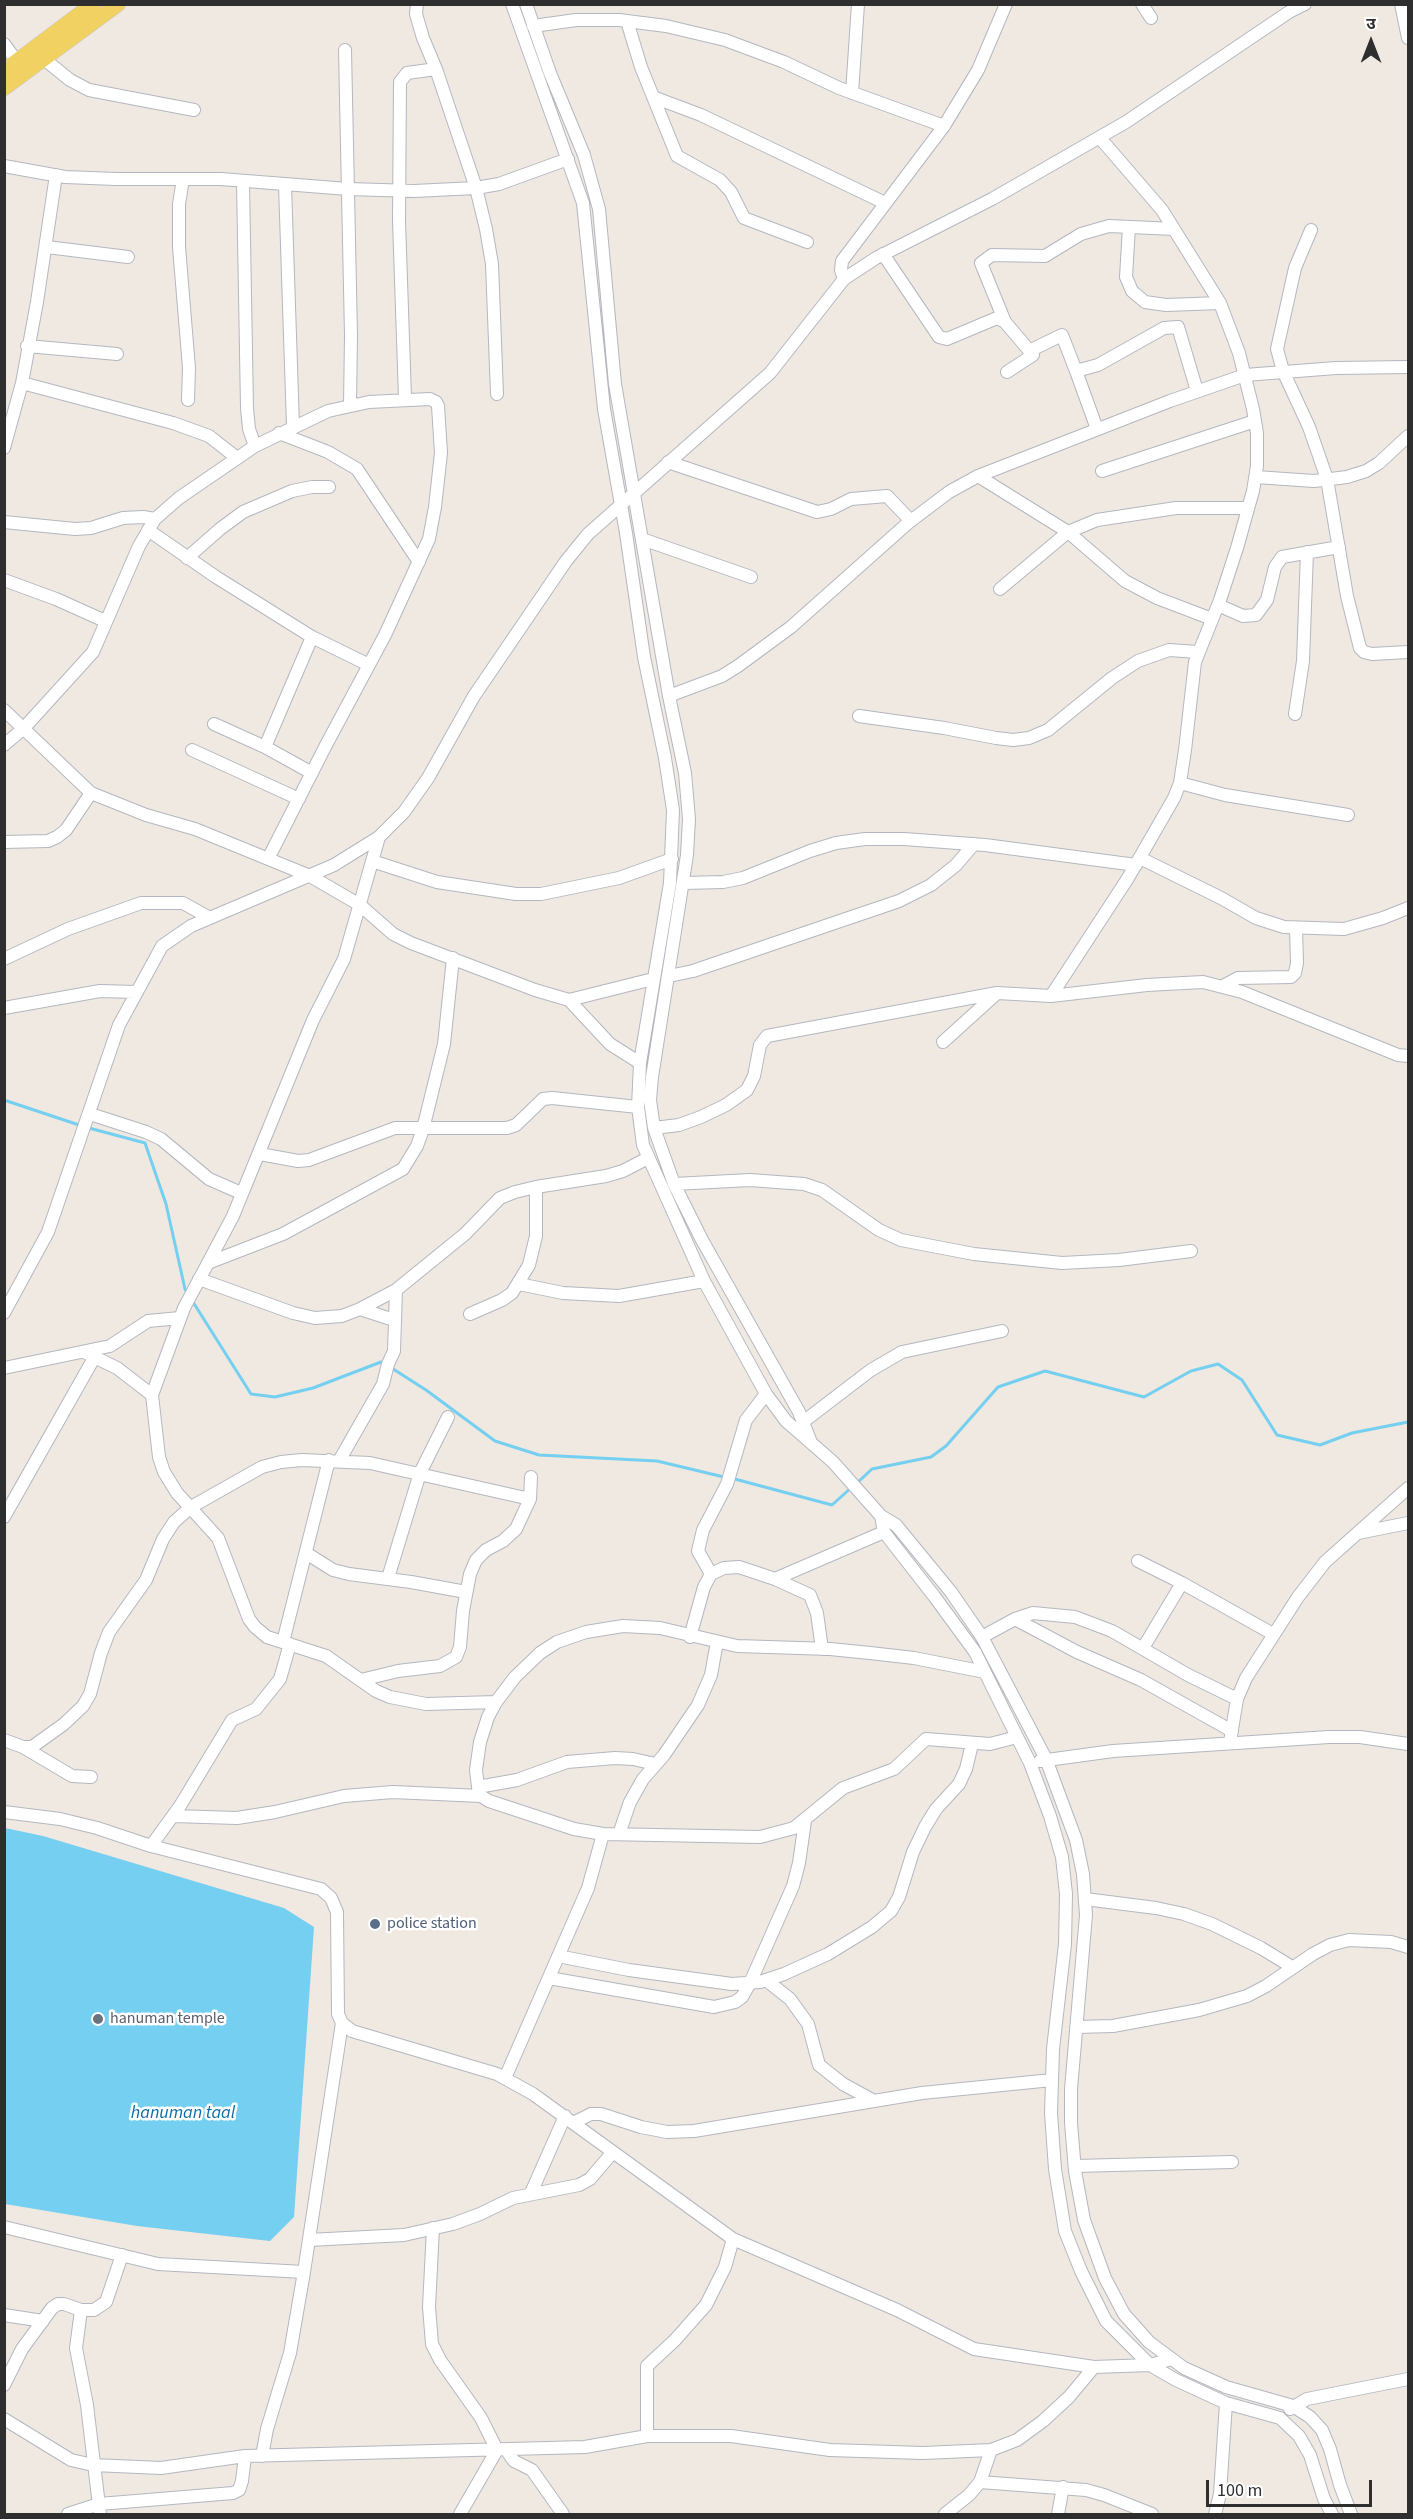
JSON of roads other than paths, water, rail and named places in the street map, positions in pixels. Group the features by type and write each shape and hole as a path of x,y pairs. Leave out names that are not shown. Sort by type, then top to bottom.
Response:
{"main road":[{"path":"4,88 21,67 93,4"},
{"path":"4,71 44,59 118,4"}],"street":[{"path":"417,4 416,14 423,38 436,69 476,188 492,264 497,394"},
{"path":"512,4 582,204 604,410 644,657 665,758 673,810 672,859 639,1063 638,1107 643,1145 704,1281 766,1394 786,1421 837,1467 881,1516 896,1525 951,1592 982,1637 1046,1760 1076,1840 1084,1899 1083,1969 1071,2089 1075,2166 1084,2220 1105,2278 1124,2314 1149,2342 1184,2368 1226,2387 1293,2406 1310,2417 1322,2430 1352,2514"},
{"path":"526,4 584,156 599,209 615,384 669,696 685,773 689,819 684,883 652,1077 650,1100 654,1128 674,1184 803,1422 812,1444"},
{"path":"852,93 858,4"},
{"path":"844,279 841,270 842,261 944,126 978,70 1006,4"},
{"path":"1142,4 1151,18"},
{"path":"4,1313 48,1232 119,1025 162,946 191,926 333,866 379,837 404,812 422,787 474,696 566,561 588,534 620,503 770,373 844,279 883,254 992,199 1100,138 1287,8 1305,4"},
{"path":"1401,4 1406,17 1408,38"},
{"path":"533,26 576,20 627,21 666,26 725,40 784,62 852,93 944,126"},
{"path":"627,21 641,68 674,149 681,160 720,180 731,192 744,218 807,242"},
{"path":"4,44 21,67"},
{"path":"345,50 351,335 350,405"},
{"path":"44,59 70,80 89,90 194,110"},
{"path":"405,398 399,191 400,82 407,73 436,69"},
{"path":"653,97 701,115 885,203"},
{"path":"1051,996 1138,861 1174,798 1180,783 1198,652 1218,605 1256,477 1255,421 1245,375 1220,303 1162,210 1100,138"},
{"path":"4,166 56,176 116,180 183,178 399,191 476,188 499,184 568,159"},
{"path":"4,448 22,382 47,247 56,176"},
{"path":"183,178 178,204 178,247 189,368 188,400"},
{"path":"243,182 247,408 249,429 255,446"},
{"path":"285,185 293,426"},
{"path":"1007,372 1033,355 1005,322 981,264 992,255 1045,256 1081,234 1110,226 1174,229"},
{"path":"1130,227 1126,277 1132,291 1146,302 1166,305 1220,303"},
{"path":"1311,230 1295,268 1276,349 1283,371 1310,427 1327,479 1347,596 1360,648 1372,654 1408,652"},
{"path":"47,247 128,257"},
{"path":"883,254 939,337 947,339 997,318 1005,322"},
{"path":"1076,371 1098,365 1164,328 1178,327 1197,391"},
{"path":"1029,351 1062,335 1097,429"},
{"path":"27,346 117,354"},
{"path":"669,696 722,676 738,666 790,627 911,521 949,492 978,476 1197,391 1245,375 1283,371 1408,368"},
{"path":"22,382 173,423 209,436 237,458"},
{"path":"4,745 24,729 93,652 100,640 105,621 148,530 155,519 194,486 255,446 328,411 350,405 405,398 423,398 436,402 441,453 429,538 369,665 269,857"},
{"path":"1102,471 1255,421"},
{"path":"279,433 328,452 357,470 419,562"},
{"path":"1256,477 1314,481 1366,471 1379,463 1408,436"},
{"path":"668,462 784,503 817,512 831,509 851,499 887,496 911,521"},
{"path":"978,476 1068,532 1125,581 1157,598 1212,619"},
{"path":"187,558 243,512 292,491 312,487 329,487"},
{"path":"1000,589 1068,532 1096,520 1176,508 1248,508"},
{"path":"4,522 75,529 90,528 123,518 155,519"},
{"path":"148,530 187,558 312,637 369,665"},
{"path":"642,538 751,577"},
{"path":"1218,605 1243,616 1256,615 1267,600 1278,560 1282,557 1339,547"},
{"path":"1295,714 1304,649 1307,552"},
{"path":"4,580 105,621"},
{"path":"265,747 312,637"},
{"path":"859,717 1012,740 1029,738 1048,730 1112,678 1138,662 1169,650 1198,652"},
{"path":"4,710 91,793 116,805 195,829 269,857 310,876 360,905 393,934 411,943 535,990 569,1000 653,979"},
{"path":"214,724 265,747 312,773"},
{"path":"192,750 299,799"},
{"path":"1180,783 1225,795 1348,815"},
{"path":"4,842 48,841 57,837 66,830 91,793"},
{"path":"379,837 344,959 313,1020 233,1216 182,1313 152,1395 159,1457 164,1472 177,1492 218,1539 249,1619 267,1637 326,1656 375,1691 390,1697 426,1704 496,1702"},
{"path":"684,883 723,882 743,878 810,851 836,843 866,839 975,844 1138,861 1269,924 1296,928 1344,929 1408,908"},
{"path":"669,976 693,971 899,901 932,885 956,865 975,844"},
{"path":"372,861 437,882 516,894 541,894 619,878 672,859"},
{"path":"4,959 68,929 121,908 141,903 162,901 183,903 210,918"},
{"path":"1223,986 1230,980 1238,978 1291,977 1297,963 1296,928"},
{"path":"208,1263 283,1234 403,1169 410,1160 423,1129 444,1044 453,958"},
{"path":"654,1128 679,1125 701,1117 726,1106 747,1090 754,1076 760,1045 767,1036 997,993 1051,996 1147,985 1203,982 1223,986 1398,1055 1408,1056"},
{"path":"4,1008 100,991 136,992"},
{"path":"944,1042 997,993"},
{"path":"569,1000 610,1044 639,1063"},
{"path":"260,1154 298,1161 309,1160 395,1128 507,1128 522,1120 537,1102 552,1098 638,1107"},
{"path":"88,1118 146,1132 161,1139 209,1179 241,1193"},
{"path":"198,1282 315,1318 336,1317 360,1309 396,1290 431,1259 465,1234 500,1198 536,1187 606,1176 623,1171 648,1158"},
{"path":"674,1184 750,1180 804,1184 822,1190 879,1230 902,1240 974,1254 1062,1263 1119,1260 1191,1251"},
{"path":"470,1314 512,1293 529,1265 536,1236 536,1187"},
{"path":"519,1284 562,1293 619,1296 704,1281"},
{"path":"151,1846 173,1816 232,1720 256,1709 280,1679 306,1553 334,1461 383,1384 394,1351 396,1290"},
{"path":"360,1309 394,1320"},
{"path":"4,1368 44,1358 89,1355 116,1343 148,1321 182,1313"},
{"path":"803,1422 871,1370 902,1352 1002,1331"},
{"path":"89,1355 117,1368 152,1395"},
{"path":"4,1516 89,1355"},
{"path":"711,1574 698,1551 703,1530 727,1484 746,1420 766,1394"},
{"path":"388,1578 420,1473 448,1417"},
{"path":"23,1748 40,1743 83,1706 90,1695 109,1632 146,1580 163,1539 174,1522 191,1507 262,1467 281,1462 370,1463 530,1499"},
{"path":"361,1680 398,1671 440,1666 451,1661 460,1647 466,1592 476,1560 503,1541 516,1528 530,1499 531,1477"},
{"path":"1231,1737 1238,1699 1246,1678 1325,1562 1408,1488"},
{"path":"881,1516 884,1532 975,1652 1030,1763 1050,1816 1062,1857 1066,1894 1065,1944 1053,2049 1051,2113 1055,2169 1065,2231 1081,2271 1106,2321 1150,2365 1226,2403 1280,2418 1299,2436 1310,2455 1324,2499 1332,2514"},
{"path":"1357,1533 1408,1523"},
{"path":"775,1579 884,1532"},
{"path":"306,1553 333,1569 349,1574 388,1578 466,1592"},
{"path":"1138,1561 1274,1635"},
{"path":"690,1636 704,1587 711,1574 724,1568 739,1567 775,1579 810,1595 818,1613 822,1649"},
{"path":"1143,1648 1182,1583"},
{"path":"982,1637 1015,1619 1033,1613 1075,1617 1112,1631 1188,1675 1238,1699"},
{"path":"1015,1619 1077,1652 1141,1680 1231,1737"},
{"path":"479,1792 476,1770 480,1742 488,1717 496,1702 515,1677 540,1653 557,1642 586,1632 623,1626 660,1628 717,1642 768,1649 822,1649 914,1658 985,1672"},
{"path":"619,1834 630,1802 654,1764 664,1755 698,1705 711,1675 717,1642"},
{"path":"479,1792 574,1829 603,1834 760,1837 794,1828 843,1788 894,1769 926,1739 990,1744 1017,1737"},
{"path":"1030,1763 1231,1737 1360,1737 1408,1744"},
{"path":"4,1740 23,1748 72,1776 91,1777"},
{"path":"558,1956 732,1984 766,1980 828,1954 872,1927 891,1911 899,1897 913,1852 936,1809 959,1784 966,1769 972,1744"},
{"path":"173,1816 237,1818 344,1796 393,1792 479,1792 567,1762 615,1758 654,1764"},
{"path":"4,1812 60,1819 97,1828 151,1846 305,1883 321,1889 332,1898 337,1912 338,2014 342,2023 352,2031 505,2078 567,2118 733,2239 897,2310 974,2349 1094,2367 1150,2365 1172,2359"},
{"path":"549,1978 714,2007 735,2002 742,1997 750,1983 793,1886 805,1821"},
{"path":"505,2078 588,1888 603,1834"},
{"path":"1084,1899 1184,1914 1212,1924 1261,1948 1292,1968"},
{"path":"1076,2027 1113,2026 1209,2007 1247,1996 1330,1945 1349,1940 1391,1942 1408,1947"},
{"path":"766,1980 789,1999 808,2024 819,2065 843,2084 874,2101"},
{"path":"262,2456 267,2429 290,2353 342,2023"},
{"path":"567,2118 601,2114 659,2130 694,2131 922,2093 1052,2080"},
{"path":"531,2193 567,2118"},
{"path":"309,2240 404,2235 433,2228 480,2214 513,2198 579,2185 590,2179 613,2152"},
{"path":"1075,2166 1232,2162"},
{"path":"4,2226 158,2264 304,2272"},
{"path":"433,2228 429,2307 432,2343 440,2360 502,2450 514,2461 532,2470 563,2514"},
{"path":"647,2436 647,2366 675,2340 706,2305 725,2267 733,2239"},
{"path":"4,2385 22,2349 58,2304 81,2310 94,2310 106,2302 122,2255"},
{"path":"81,2310 76,2348 87,2405 100,2509"},
{"path":"4,2315 43,2321"},
{"path":"4,2419 70,2460 93,2465 161,2469 245,2456 585,2447 647,2436 732,2436 830,2450 923,2453 991,2450 1017,2440 1043,2421 1069,2397 1094,2367"},
{"path":"1280,2418 1293,2406 1307,2399 1408,2379"},
{"path":"1215,2514 1220,2494 1226,2403"},
{"path":"460,2514 502,2450"},
{"path":"945,2514 969,2495 980,2482 991,2450"},
{"path":"68,2514 233,2493 239,2490 242,2481 245,2456"},
{"path":"980,2482 1063,2487 1104,2495 1152,2514"},
{"path":"1058,2514 1063,2487"}],"water":[{"name":"hanuman taal","path":"5,1828 43,1836 284,1908 314,1927 294,2217 270,2241 137,2226 5,2204"}],"waterway":[{"path":"4,1100 82,1126"},
{"path":"89,1128 145,1143 166,1204 188,1294"},
{"path":"193,1302 251,1394 275,1397 313,1388 381,1362 384,1364"},
{"path":"857,1483 872,1469 931,1457 946,1446 998,1387 1045,1371 1144,1397 1191,1371 1218,1364 1242,1380 1277,1435 1320,1445 1352,1433 1408,1422"},
{"path":"390,1367 426,1390 495,1441 539,1455 657,1461 724,1477"},
{"path":"731,1478 832,1505 852,1487"}],"place":[{"name":"police station","path":"375,1924"},
{"name":"hanuman temple","path":"98,2019"}]}
